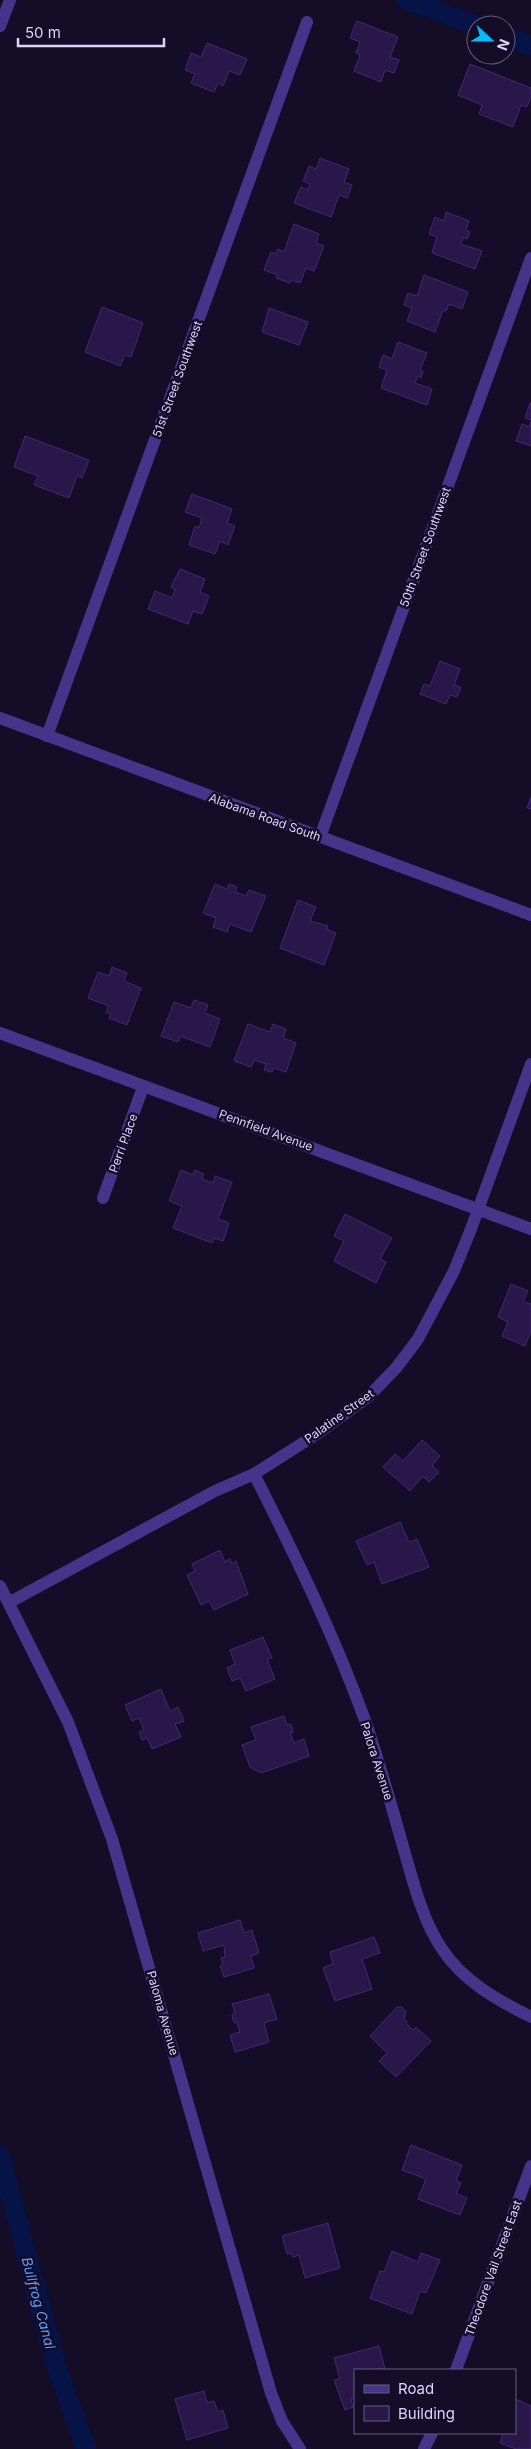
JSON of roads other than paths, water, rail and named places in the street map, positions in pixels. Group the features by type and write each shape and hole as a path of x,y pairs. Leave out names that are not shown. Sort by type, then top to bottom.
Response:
{"street":[{"path":"0,26 10,0"},
{"name":"51st Street Southwest","path":"47,736 306,22"},
{"name":"50th Street Southwest","path":"320,837 531,258"},
{"name":"Alabama Road South","path":"0,718 531,915"},
{"name":"Pennfield Avenue","path":"0,1032 143,1087 231,1117 531,1229"},
{"name":"Palatine Street","path":"10,1602 215,1491 254,1474 320,1432 368,1396 396,1368 418,1339 436,1308 468,1238 531,1064"},
{"name":"Perri Place","path":"103,1198 143,1087"},
{"name":"Palora Avenue","path":"254,1474 315,1597 356,1696 386,1786 418,1899 430,1929 443,1951 478,1986 497,2000 531,2017"},
{"name":"Paloma Avenue","path":"0,1586 10,1602 68,1722 112,1839 271,2393 282,2421 300,2449"},
{"name":"Theodore Vail Street East","path":"456,2369 531,2166"},
{"path":"424,2449 432,2434"}],"waterway":[{"path":"407,0 466,21"},
{"path":"516,40 531,46"},
{"name":"Bullfrog Canal","path":"0,2156 56,2365 86,2449"}]}
